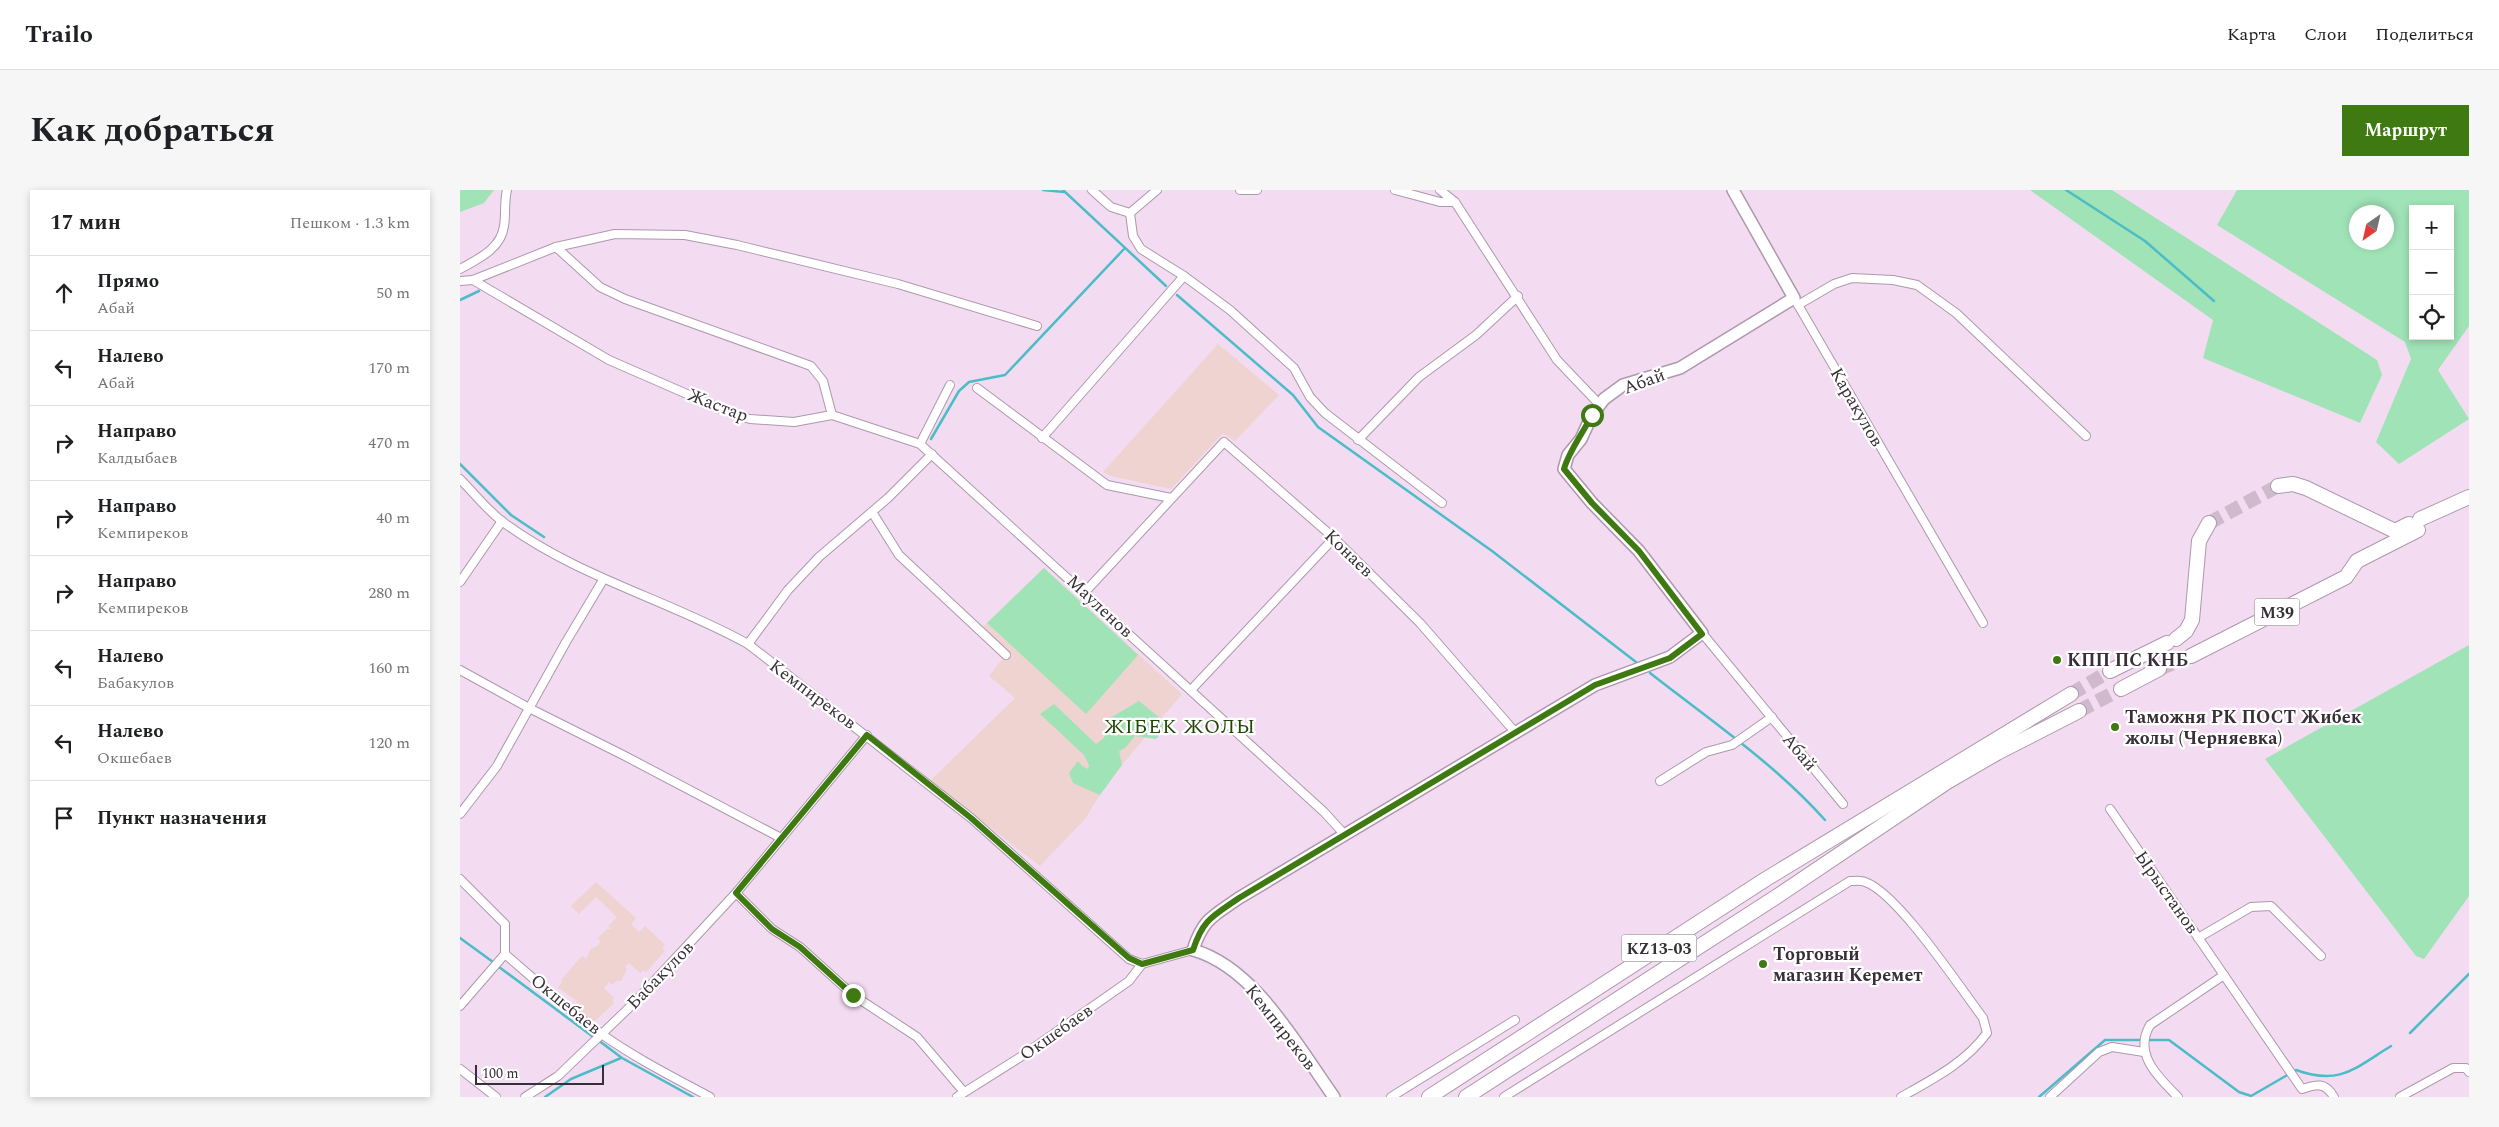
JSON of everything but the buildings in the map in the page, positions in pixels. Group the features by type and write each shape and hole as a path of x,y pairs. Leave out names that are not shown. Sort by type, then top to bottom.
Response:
{"highway":[{"name":"M39","path":"2278,486 2293,484 2306,488 2395,531 2469,508"},
{"name":"M39","path":"2191,656 2346,577 2357,561 2469,497"},
{"path":"2110,671 2171,641 2186,631 2192,620 2199,541 2209,523"},
{"path":"2121,689 2160,669"},
{"name":"KZ13-03","path":"1466,1097 1776,897 1896,809 2070,694"},
{"name":"KZ13-03","path":"1429,1097 1766,879 1947,782 1997,753 2079,711"},
{"path":"1766,879 1776,897"}],"main road":[{"name":"Каракулов","path":"1733,190 1796,301"},
{"name":"Абай","path":"1702,634 1639,551 1592,503 1564,469 1568,455 1581,439 1600,405 1623,385 1680,368 1796,301"},
{"path":"1193,950 1199,930 1211,918 1239,898 1515,732 1612,677 1670,658 1702,634"},
{"name":"Кемпиреков","path":"1193,950 1223,962 1248,983 1270,1008 1334,1097"}],"street":[{"path":"460,269 487,254 500,239 504,227 504,202 507,190"},
{"path":"1092,190 1111,207 1130,213"},
{"path":"1130,213 1157,190"},
{"path":"1240,190 1257,190"},
{"path":"1395,190 1440,202 1455,202"},
{"path":"1447,191 1518,296 1558,360 1600,405"},
{"path":"1130,213 1133,236 1141,249 1184,276 1230,310 1294,368 1315,402 1358,440 1442,503"},
{"path":"460,281 473,280 556,247 615,234 685,235 737,245 898,284 1038,326"},
{"path":"556,247 600,287 625,299 811,366 823,381 832,415"},
{"path":"1042,438 1184,276"},
{"path":"1796,301 1852,278 1893,280 1917,285 1956,313 2086,436"},
{"name":"Жастар","path":"473,280 609,360 735,415 750,419 794,422 832,415"},
{"path":"1358,440 1419,377 1476,335 1518,296"},
{"name":"Каракулов","path":"1796,301 1982,623"},
{"path":"920,444 950,385"},
{"path":"977,388 1107,485 1171,498"},
{"name":"Мауленов","path":"832,415 920,444 1085,592 1324,812 1345,835"},
{"name":"Конаев","path":"1085,592 1224,442 1334,538 1420,623 1515,732"},
{"path":"748,644 788,590 818,557 872,512 932,454"},
{"name":"Кемпиреков","path":"460,479 502,521 603,580 722,630 748,644 971,818 1129,958 1142,964"},
{"path":"872,512 899,555 1006,655"},
{"path":"460,582 502,521"},
{"path":"1191,690 1334,538"},
{"path":"460,814 497,766 603,580"},
{"name":"Абай","path":"1702,634 1843,804"},
{"path":"460,670 529,708 781,838"},
{"path":"1660,781 1706,752 1732,745 1772,718"},
{"name":"Бабакулов","path":"526,1097 558,1076 634,1003 736,893 867,735"},
{"name":"Ырыстанов","path":"2110,809 2302,1089 2319,1084 2329,1088 2334,1097"},
{"path":"460,879 505,924 506,954 460,1006"},
{"path":"1504,1097 1850,881 1865,882 1887,896 1918,930 1983,1018 1987,1033 1975,1049 1949,1069 1901,1097"},
{"name":"Окшебаев","path":"736,893 772,929 800,947 853,995 917,1037 960,1095 1019,1058 1129,981 1142,964"},
{"path":"2198,938 2251,906 2271,906 2321,956"},
{"path":"1142,964 1193,950"},
{"name":"Окшебаев","path":"506,954 601,1034 647,1064 710,1097"},
{"path":"2178,1097 2154,1073 2144,1052 2144,1034 2150,1025 2224,975"},
{"path":"1391,1097 1515,1020"},
{"path":"2050,1097 2100,1052 2112,1047 2144,1052"},
{"path":"2400,1097 2453,1068 2466,1068 2469,1072"},
{"path":"460,1069 496,1097"}],"shaded area":[{"path":"1218,344 1279,395 1235,441 1223,433 1171,489 1111,476 1103,472"},
{"path":"1044,568 1182,694 1109,780 1085,819 1040,866 930,781 1015,698 989,676 1007,653 981,629"},
{"path":"596,882 636,918 631,924 639,932 645,926 665,945 662,948 665,951 646,972 643,970 640,973 629,963 625,967 627,969 621,981 616,981 612,985 609,982 604,988 614,998 612,1000 614,1003 593,1023 570,1010 577,1001 558,988 562,982 561,980 582,956 586,959 591,949 599,945 600,940 598,938 607,929 611,929 608,926 617,917 596,897 579,914 571,906"}],"green space":[{"path":"460,190 494,190 484,203 460,212"},
{"path":"2030,190 2112,190 2377,360 2382,375 2360,423 2203,358 2213,320"},
{"path":"2237,190 2469,190 2469,326 2438,370 2469,419 2399,464 2376,442 2411,359 2405,342 2217,225"},
{"path":"1044,568 1138,655 1086,714 987,623"},
{"path":"2469,645 2469,896 2424,959 2416,956 2265,759"},
{"path":"1139,701 1168,725 1156,739 1135,736 1125,748 1119,751 1122,765 1100,795 1073,783 1069,773 1078,761 1088,769 1089,765 1084,755 1040,714 1054,704 1096,744 1104,738 1110,718"}],"waterway":[{"path":"1043,190 1064,192"},
{"path":"1063,190 1166,286"},
{"path":"2066,190 2145,241 2214,301"},
{"path":"931,439 959,391 969,382 1005,375 1124,249"},
{"path":"460,300 479,291"},
{"path":"1177,295 1293,395 1318,427 1492,551 1636,662"},
{"path":"460,464 511,515 544,537"},
{"path":"1650,673 1763,761 1825,820"},
{"path":"460,938 493,962"},
{"path":"499,967 592,1036"},
{"path":"2410,1033 2469,974"},
{"path":"598,1040 622,1058 693,1097"},
{"path":"2039,1097 2105,1040 2169,1040 2239,1092 2251,1096 2296,1070 2324,1076 2336,1075 2357,1067 2391,1046"},
{"path":"545,1097 571,1079 621,1058"}],"tunnel":[{"path":"2209,523 2278,486"},
{"path":"2159,669 2191,656"},
{"path":"2071,694 2110,671"},
{"path":"2079,711 2121,689"}],"place":[{"name":"КПП ПС КНБ","path":"2057,660"},
{"name":"Таможня РК ПОСТ Жибек жолы (Черняевка)","path":"2115,727"},
{"name":"Торговый магазин Керемет","path":"1763,964"}],"district":[{"name":"ЖІБЕК ЖОЛЫ","path":"1180,726"}],"route":[{"path":"853,995 800,947 772,929 736,893 867,735 971,818 1129,958 1142,964 1160,961 1193,950 1199,930 1204,924 1239,898 1595,685 1612,677 1670,658 1702,634 1639,551 1614,523 1592,503 1564,469 1568,455 1581,439 1592,415"}]}
